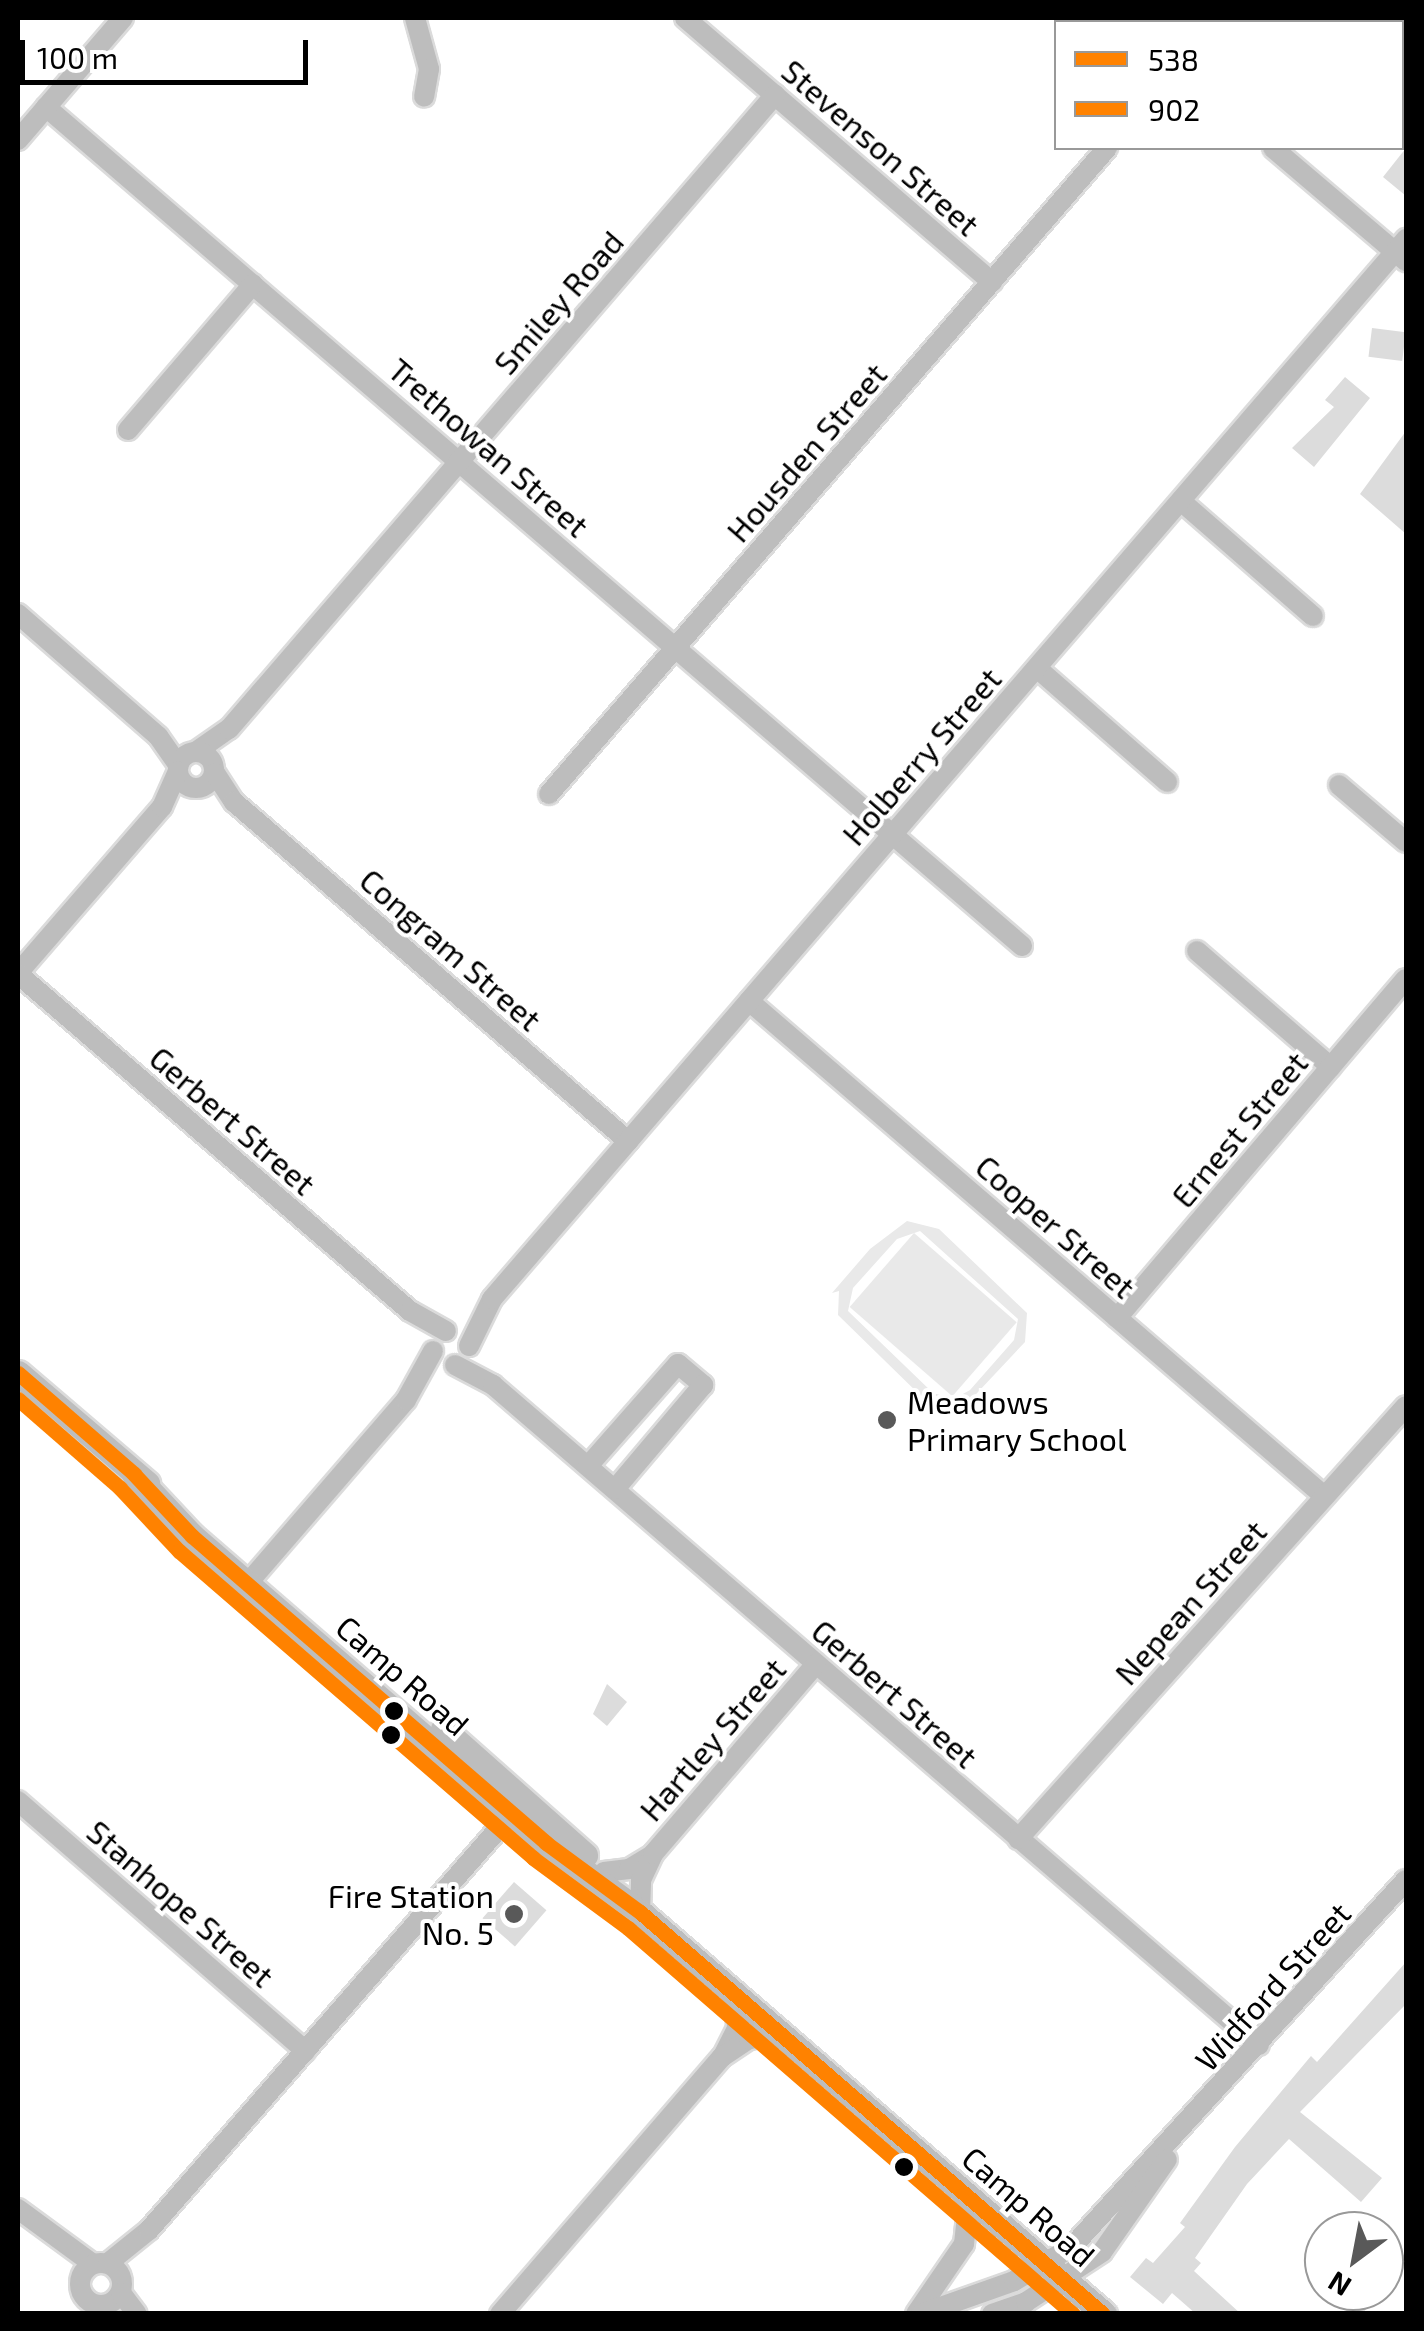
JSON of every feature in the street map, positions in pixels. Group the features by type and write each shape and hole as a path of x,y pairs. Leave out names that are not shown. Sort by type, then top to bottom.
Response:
{"main road":[{"name":"Camp Road","path":"18,1373 1104,2314"},
{"name":"Camp Road","path":"518,1806 604,1872 640,1912"}],"street":[{"path":"18,140 123,18"},
{"path":"415,18 429,69 424,96"},
{"name":"Stevenson Street","path":"686,18 992,282"},
{"name":"Smiley Road","path":"186,760 229,729 775,95"},
{"name":"Trethowan Street","path":"46,107 1022,946"},
{"name":"Housden Street","path":"549,794 1105,150"},
{"path":"1277,150 1403,251"},
{"name":"Holberry Street","path":"254,1577 406,1400 440,1340 492,1299 1181,501 1403,251"},
{"path":"128,430 253,284"},
{"path":"1181,501 1314,616"},
{"path":"18,614 207,779"},
{"path":"1037,668 1167,782"},
{"name":"Smiley Road","path":"207,779 229,729"},
{"path":"186,760 207,779"},
{"path":"18,973 162,807 186,760"},
{"path":"162,807 207,779"},
{"name":"Congram Street","path":"207,779 628,1141"},
{"path":"1340,785 1406,842"},
{"path":"1197,951 1331,1067"},
{"name":"Gerbert Street","path":"18,973 440,1340"},
{"name":"Ernest Street","path":"1117,1318 1406,979"},
{"name":"Cooper Street","path":"749,1001 1324,1496"},
{"name":"Holberry Street","path":"406,1400 461,1358 492,1299"},
{"path":"440,1340 464,1336 461,1358"},
{"path":"440,1340 461,1358"},
{"name":"Gerbert Street","path":"461,1358 1259,2045"},
{"path":"588,1466 678,1364 690,1374 703,1386 615,1489"},
{"name":"Nepean Street","path":"1018,1839 1406,1406"},
{"name":"Hartley Street","path":"640,1912 641,1880 653,1854 816,1664"},
{"name":"Stanhope Street","path":"18,1801 306,2050"},
{"path":"69,2314 102,2290 149,2230 518,1806"},
{"name":"Hartley Street","path":"604,1872 629,1869 653,1854"},
{"name":"Widford Street","path":"1055,2272 1072,2247 1183,2131 1406,1880"},
{"path":"722,2058 736,2028 736,1995"},
{"path":"500,2314 722,2058 748,2039 780,2034"},
{"path":"918,2314 964,2244 969,2197"},
{"path":"18,2208 102,2290 137,2314"},
{"path":"918,2314 1055,2272"},
{"path":"992,2314 1055,2272"}],"shaded area":[{"path":"907,1221 939,1229 1027,1313 1025,1342 963,1408 926,1401 838,1315 839,1291 832,1293 870,1249","holes":["920,1231 1018,1319 1014,1340 970,1390 954,1399 933,1393 848,1311 853,1288 897,1239"]},
{"path":"914,1233 1017,1322 952,1396 850,1307"}],"building":[{"path":"1406,148 1406,196 1383,177"},
{"path":"1372,328 1406,332 1402,361 1368,357"},
{"path":"1345,377 1370,398 1314,467 1292,448 1334,407 1325,400"},
{"path":"1406,431 1406,534 1360,494"},
{"path":"607,1684 627,1702 607,1726 593,1714"},
{"name":"Fire Station No. 5","path":"514,1882 546,1910 515,1946 483,1918"},
{"path":"1406,1962 1406,2004 1300,2112 1382,2178 1361,2202 1289,2139 1247,2184 1195,2258 1201,2263 1194,2271 1241,2314 1196,2314 1172,2293 1163,2304 1130,2277 1146,2258 1153,2263 1185,2227 1180,2223 1235,2147 1311,2056 1317,2062"}],"transit line":[{"name":"538","path":"18,1373 134,1474 192,1536 546,1843 640,1912 1103,2314"},
{"name":"902","path":"18,1399 120,1488 179,1551 533,1858 628,1928 1073,2314"}],"place":[{"name":"Meadows Primary School","path":"887,1420"},
{"name":"Fire Station No. 5","path":"514,1914"}]}
